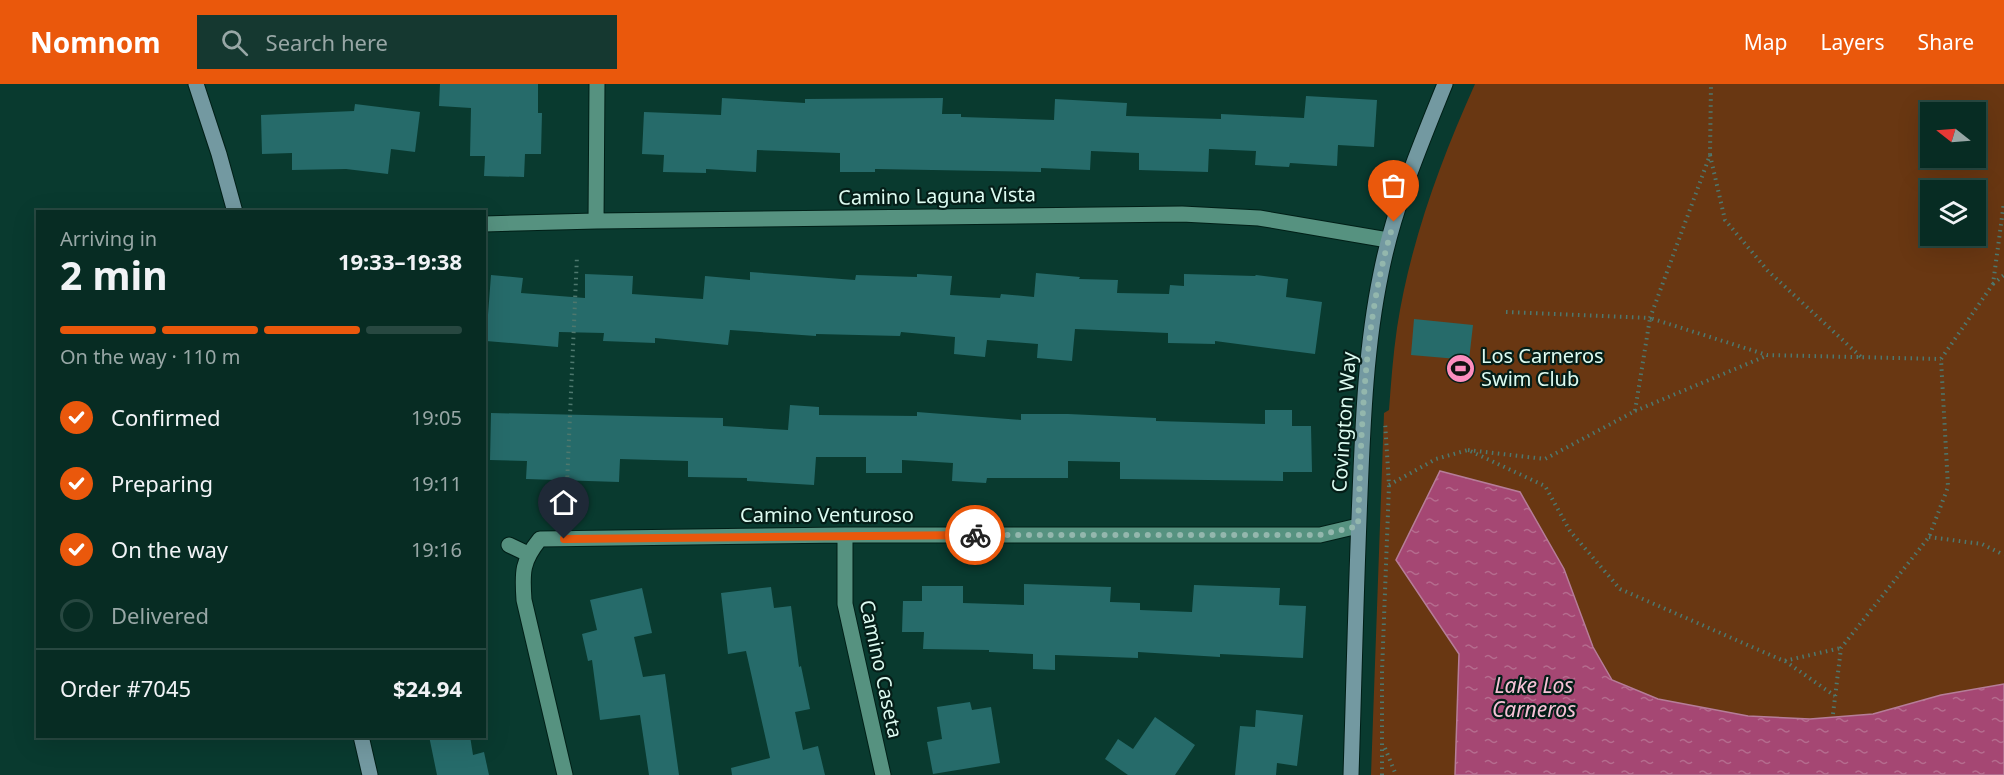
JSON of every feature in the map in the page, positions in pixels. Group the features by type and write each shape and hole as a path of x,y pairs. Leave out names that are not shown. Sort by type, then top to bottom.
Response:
{"street":[{"path":"196,84 234,210"},
{"path":"596,221 597,84"},
{"name":"Covington Way","path":"1351,775 1358,526 1365,384 1375,307 1388,240 1410,169 1445,84"},
{"name":"Camino Laguna Vista","path":"486,224 1182,214 1259,218 1388,240"},
{"name":"Camino Venturoso","path":"528,554 540,539 845,535 1320,535 1358,526"},
{"name":"Camino Caseta","path":"845,535 845,604 883,775"},
{"path":"509,545 528,554 522,577 524,600 565,775"},
{"path":"361,738 370,775"}],"path":[{"path":"1711,84 1710,155 1725,220 1768,271 1861,357"},
{"path":"1635,411 1650,318 1710,155"},
{"path":"1994,284 2004,202"},
{"path":"566,507 577,256"},
{"path":"1833,714 1842,648 1929,537 1948,487 1941,359 1994,284 2004,275"},
{"path":"1506,312 1650,318 1767,355 1941,359"},
{"path":"1389,485 1436,459 1468,450 1545,459 1635,411 1767,355"},
{"path":"1382,775 1384,745 1382,672 1389,485 1385,420"},
{"path":"1468,450 1545,486 1570,531 1620,589 1784,660 1835,696"},
{"path":"1929,537 1982,544 2004,555"},
{"path":"1784,660 1842,648"},
{"path":"1384,745 1396,775"}],"shaded area":[{"path":"1475,84 2004,84 2004,775 1371,775 1384,413 1389,410 1393,359 1403,296 1418,234 1438,173"}],"water":[{"name":"Lake Los Carneros","path":"1440,471 1520,492 1564,569 1593,647 1612,680 1658,699 1748,716 1810,719 1873,714 1941,695 2004,684 2004,775 1455,775 1459,654 1396,560"}],"building":[{"path":"440,84 538,84 538,113 542,113 541,154 525,154 524,177 484,176 485,156 470,156 471,108 439,106"},
{"path":"1306,96 1377,100 1374,147 1338,145 1337,166 1290,163 1289,167 1255,165 1256,151 1209,149 1208,172 1139,170 1139,153 1091,151 1090,170 1041,168 1041,172 875,169 875,172 840,172 840,153 757,150 756,172 706,169 706,173 663,172 664,155 642,154 644,112 721,115 722,98 805,103 805,99 943,98 942,114 961,114 961,117 1054,120 1055,99 1127,103 1126,116 1221,119 1221,114 1304,118"},
{"path":"355,104 420,112 415,152 391,149 388,174 346,169 292,170 292,153 262,154 261,115 354,111"},
{"path":"750,272 855,280 856,275 952,276 950,295 1000,298 1001,294 1034,297 1036,273 1080,277 1079,279 1118,280 1117,293 1169,294 1170,285 1184,286 1184,274 1256,275 1288,279 1286,297 1322,302 1315,354 1215,341 1215,344 1168,343 1168,333 1075,329 1072,361 1037,358 1038,344 987,340 985,357 954,354 955,337 901,332 900,336 816,334 816,336 730,330 728,345 655,338 655,343 603,341 604,333 559,332 558,347 486,341 491,275 523,278 521,293 585,298 585,274 633,276 632,294 703,299 705,276 750,280"},
{"path":"1414,319 1473,325 1469,360 1411,355"},
{"path":"790,405 819,407 819,415 917,416 917,412 1021,420 1021,414 1068,414 1156,418 1156,421 1265,424 1265,410 1292,410 1292,426 1311,426 1312,472 1283,472 1283,481 1120,479 1120,462 1068,461 1068,478 987,478 986,483 952,481 953,463 902,460 902,473 866,473 866,457 816,457 814,485 747,481 747,478 688,477 688,461 620,459 619,482 526,479 527,461 490,460 491,413 723,418 723,426 788,430"},
{"path":"1024,584 1111,587 1110,602 1140,603 1140,610 1192,612 1194,585 1280,588 1279,605 1306,606 1303,658 1220,654 1220,657 1138,652 1138,658 1055,655 1055,670 1033,669 1033,654 989,652 989,650 923,649 924,632 902,632 903,601 922,601 922,586 963,586 963,603 1024,605"},
{"path":"771,587 774,608 791,606 799,667 801,666 810,709 795,712 803,750 818,746 825,775 732,775 731,768 770,758 746,651 728,654 721,593"},
{"path":"642,588 652,633 634,637 643,677 665,674 679,775 649,775 640,715 600,720 592,660 588,661 582,634 597,630 590,600"},
{"path":"970,702 972,710 991,707 1000,763 933,774 927,742 942,739 937,707"},
{"path":"1256,710 1303,715 1297,766 1277,763 1276,775 1235,775 1240,726 1255,727"},
{"path":"1155,717 1195,745 1175,775 1128,775 1105,759 1118,739 1133,749"},
{"path":"429,738 470,738 473,755 484,752 489,775 437,775"}],"way so far":[{"path":"975,535 1325,535 1358,526 1365,384 1375,307 1384,257 1394,222"}],"place":[{"name":"Los Carneros Swim Club","path":"1460,368"}],"route":[{"path":"564,539 975,535"}]}
